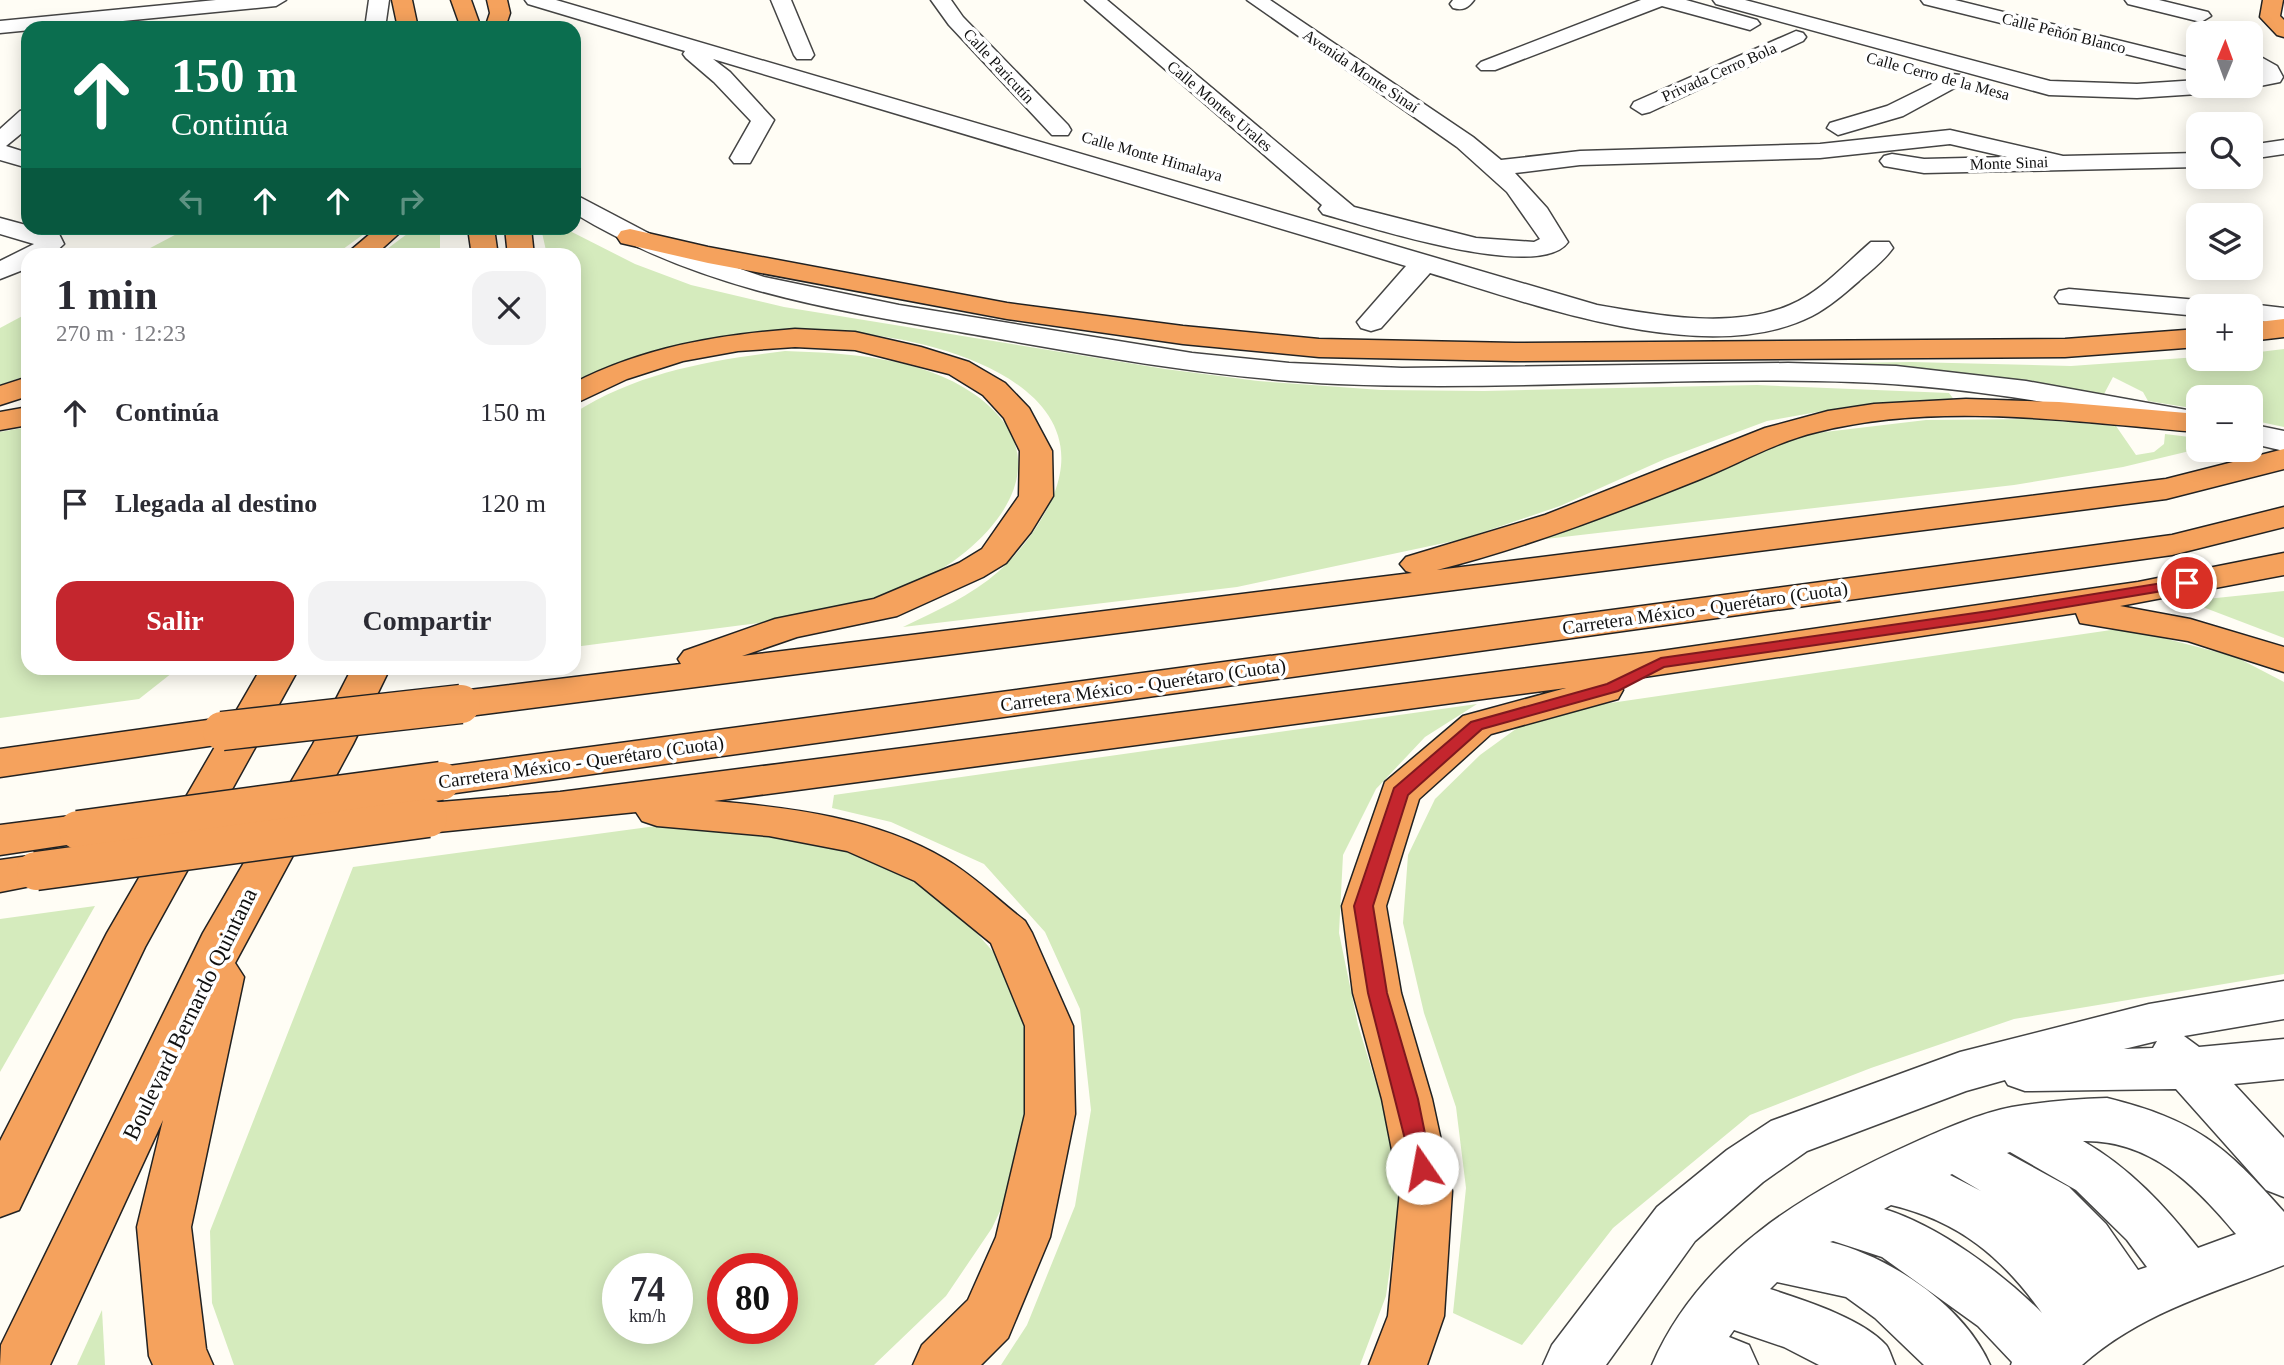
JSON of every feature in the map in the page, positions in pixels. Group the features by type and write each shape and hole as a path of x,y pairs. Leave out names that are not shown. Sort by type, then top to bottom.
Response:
{"highway":[{"path":"402,0 406,21"},
{"path":"461,0 469,21"},
{"path":"497,0 500,13 497,21"},
{"path":"2273,0 2270,17 2284,31"},
{"path":"367,248 384,235"},
{"path":"630,237 708,255 1007,311 1183,335 1332,349 1516,352 2066,348 2186,339"},
{"path":"2263,330 2284,328"},
{"path":"581,391 616,373 677,353 738,342 796,338 855,341 911,352 959,368 994,388 1018,415 1036,451 1036,496 1014,532 994,556 971,570 884,608 751,638 646,679"},
{"path":"0,396 21,389"},
{"path":"1014,634 1148,606 1248,596 1352,578 1473,550 1567,519 1776,435 1828,420 1893,413 2011,409 2119,411 2186,420"},
{"path":"0,421 21,417"},
{"path":"1584,564 1766,527 2046,490 2131,475 2284,441"},
{"path":"0,763 222,731 461,704 2166,489 2284,459"},
{"name":"Carretera México - Querétaro (Cuota)","path":"18,874 435,799 1070,695 2172,545 2284,517"},
{"name":"Carretera México - Querétaro (Cuota)","path":"0,840 78,830 435,799 560,807 1661,663 2138,593 2284,564"},
{"path":"1989,615 2090,615 2147,619 2204,632 2284,660"},
{"path":"1070,695 1142,698 1536,664 1661,663"},
{"path":"1398,1365 1416,1316 1426,1191 1407,1099 1377,993 1364,906 1400,792 1477,726 1613,688 1661,663"},
{"path":"0,1194 123,945 276,675"},
{"name":"Boulevard Bernardo Quintana","path":"21,1365 226,933 333,744 368,675"},
{"path":"0,736 128,724 222,731"},
{"path":"560,807 690,813 769,821 856,837 930,870 1009,933 1049,1026 1049,1114 1023,1237 988,1319 942,1365"},
{"path":"184,1365 178,1356 164,1227 208,1042 226,933"},
{"path":"0,1132 123,945"}],"street":[{"path":"115,21 276,0"},
{"path":"376,21 379,0"},
{"path":"535,0 1593,313 1645,322 1726,325 1799,312 1880,248"},
{"path":"781,0 804,55"},
{"name":"Calle Paricutín","path":"941,0 1060,130"},
{"name":"Calle Montes Urales","path":"1095,0 1345,212"},
{"name":"Avenida Monte Sinaí","path":"1257,0 1465,142"},
{"path":"1489,66 1661,0"},
{"name":"Calle Cerro de la Mesa","path":"1661,0 2015,97 2026,98 2049,88"},
{"name":"Calle Cerro de la Mesa","path":"1723,0 2049,88"},
{"name":"Calle Peñón Blanco","path":"1931,0 2186,63"},
{"path":"2135,0 2206,13"},
{"path":"233,21 237,4"},
{"path":"603,19 628,9"},
{"path":"0,27 21,26"},
{"name":"Privada Cerro Bola","path":"1642,107 1796,37"},
{"path":"680,44 722,77 763,120 742,158"},
{"path":"778,47 830,62"},
{"path":"2263,69 2272,77 2263,79"},
{"path":"1838,128 1895,111 1952,80"},
{"path":"2049,88 2137,91 2186,88"},
{"name":"Calle Monte Himalaya","path":"1021,118 1086,137"},
{"path":"0,141 21,122"},
{"name":"Monte Sinai","path":"1497,168 1580,158 1821,151 1950,138 2055,161"},
{"path":"1294,197 1476,246 1538,250 1555,242 1547,226 1497,168 1465,142"},
{"name":"Monte Sinai","path":"1465,142 1580,158"},
{"name":"Monte Sinai","path":"1821,151 1924,166 2186,160"},
{"path":"0,152 21,159"},
{"path":"581,206 630,237 724,276 810,297 1063,341 1237,366 1336,375 1854,373 1961,382 2119,411"},
{"path":"0,226 21,232"},
{"path":"32,235 50,240 41,248"},
{"path":"0,271 21,260"},
{"path":"1371,322 1425,262"},
{"path":"2069,297 2186,307"},
{"path":"2263,314 2284,316"},
{"path":"2263,436 2284,441"},
{"path":"1572,1365 1676,1224 1745,1166 1789,1136 1960,1072 2149,1024 2284,1000"},
{"path":"2149,1024 2284,1174"},
{"path":"1960,1072 2188,1068 2284,1059"},
{"path":"1692,1361 1724,1301 1768,1255 1885,1181 1953,1147 2014,1128 2055,1121 2104,1119 2150,1130 2210,1166 2280,1247 2188,1278 2075,1338 1998,1307 1899,1238 1830,1216"},
{"path":"2014,1128 2094,1174 2146,1223 2188,1278"},
{"path":"1953,1147 2007,1176 2050,1204 2087,1241 2075,1338"},
{"path":"1885,1181 1934,1192 2009,1234 2040,1265 2075,1338"},
{"path":"1768,1255 1857,1275 1905,1309 1946,1344 1961,1365"},
{"path":"1724,1301 1796,1324 1841,1343 1866,1365"}],"green space":[{"path":"175,235 362,235 345,248 150,248"},
{"path":"406,235 440,235 440,248 388,248"},
{"path":"543,235 578,235 635,264 691,285 784,307 1165,369 1258,381 1381,390 1484,391 1757,385 1949,393 1955,401 1851,406 1767,421 1665,459 1560,506 1463,539 1237,587 903,627 953,602 988,580 1016,554 1044,515 1054,494 1061,455 1053,422 1031,395 1000,374 964,357 925,345 887,337 817,331 746,334 710,339 642,356 581,378 581,248 545,248"},
{"path":"21,317 21,378 0,385 0,328"},
{"path":"2284,349 2284,427 2263,423 2263,385 2186,385 2186,407 2148,401 2143,392 2113,377 2104,394 2030,383 1734,365 1911,362 2071,366 2186,358 2186,371 2263,371 2263,352"},
{"path":"785,351 833,353 883,359 931,372 953,382 974,394 1002,420 1016,447 1017,475 1008,502 991,527 968,550 941,569 893,594 830,612 581,646 581,409 624,387 649,378 730,359"},
{"path":"2031,419 2116,426 2136,455 2154,452 2164,444 2165,434 2186,437 2186,452 2123,467 2014,485 1537,540 1757,447 1808,434 1926,420"},
{"path":"21,428 21,675 169,675 139,699 0,718 0,432"},
{"path":"2284,591 2284,638 2187,601"},
{"path":"2125,628 2236,657 2284,682 2284,974 2014,1019 1871,1068 1750,1115 1613,1228 1522,1345 1453,1313 1466,1188 1456,1107 1424,1013 1403,923 1408,855 1435,799 1480,755 1520,726 1590,706"},
{"path":"1477,704 1425,737 1376,789 1343,855 1339,933 1358,1025 1387,1119 1399,1203 1386,1296 1360,1365 1001,1365 1027,1325 1075,1206 1091,1110 1080,1009 1045,932 984,864 891,822 832,808 834,795"},
{"path":"671,824 735,824 872,853 944,896 1011,972 1038,1059 1022,1165 992,1228 946,1296 874,1365 234,1365 212,1303 210,1231 353,867"},
{"path":"95,906 0,1072 0,919"},
{"path":"102,1310 105,1365 77,1365"}],"route":[{"path":"1422,1168 1407,1099 1377,993 1364,906 1400,792 1477,726 1613,688 1661,663 2138,593 2187,583"}]}
